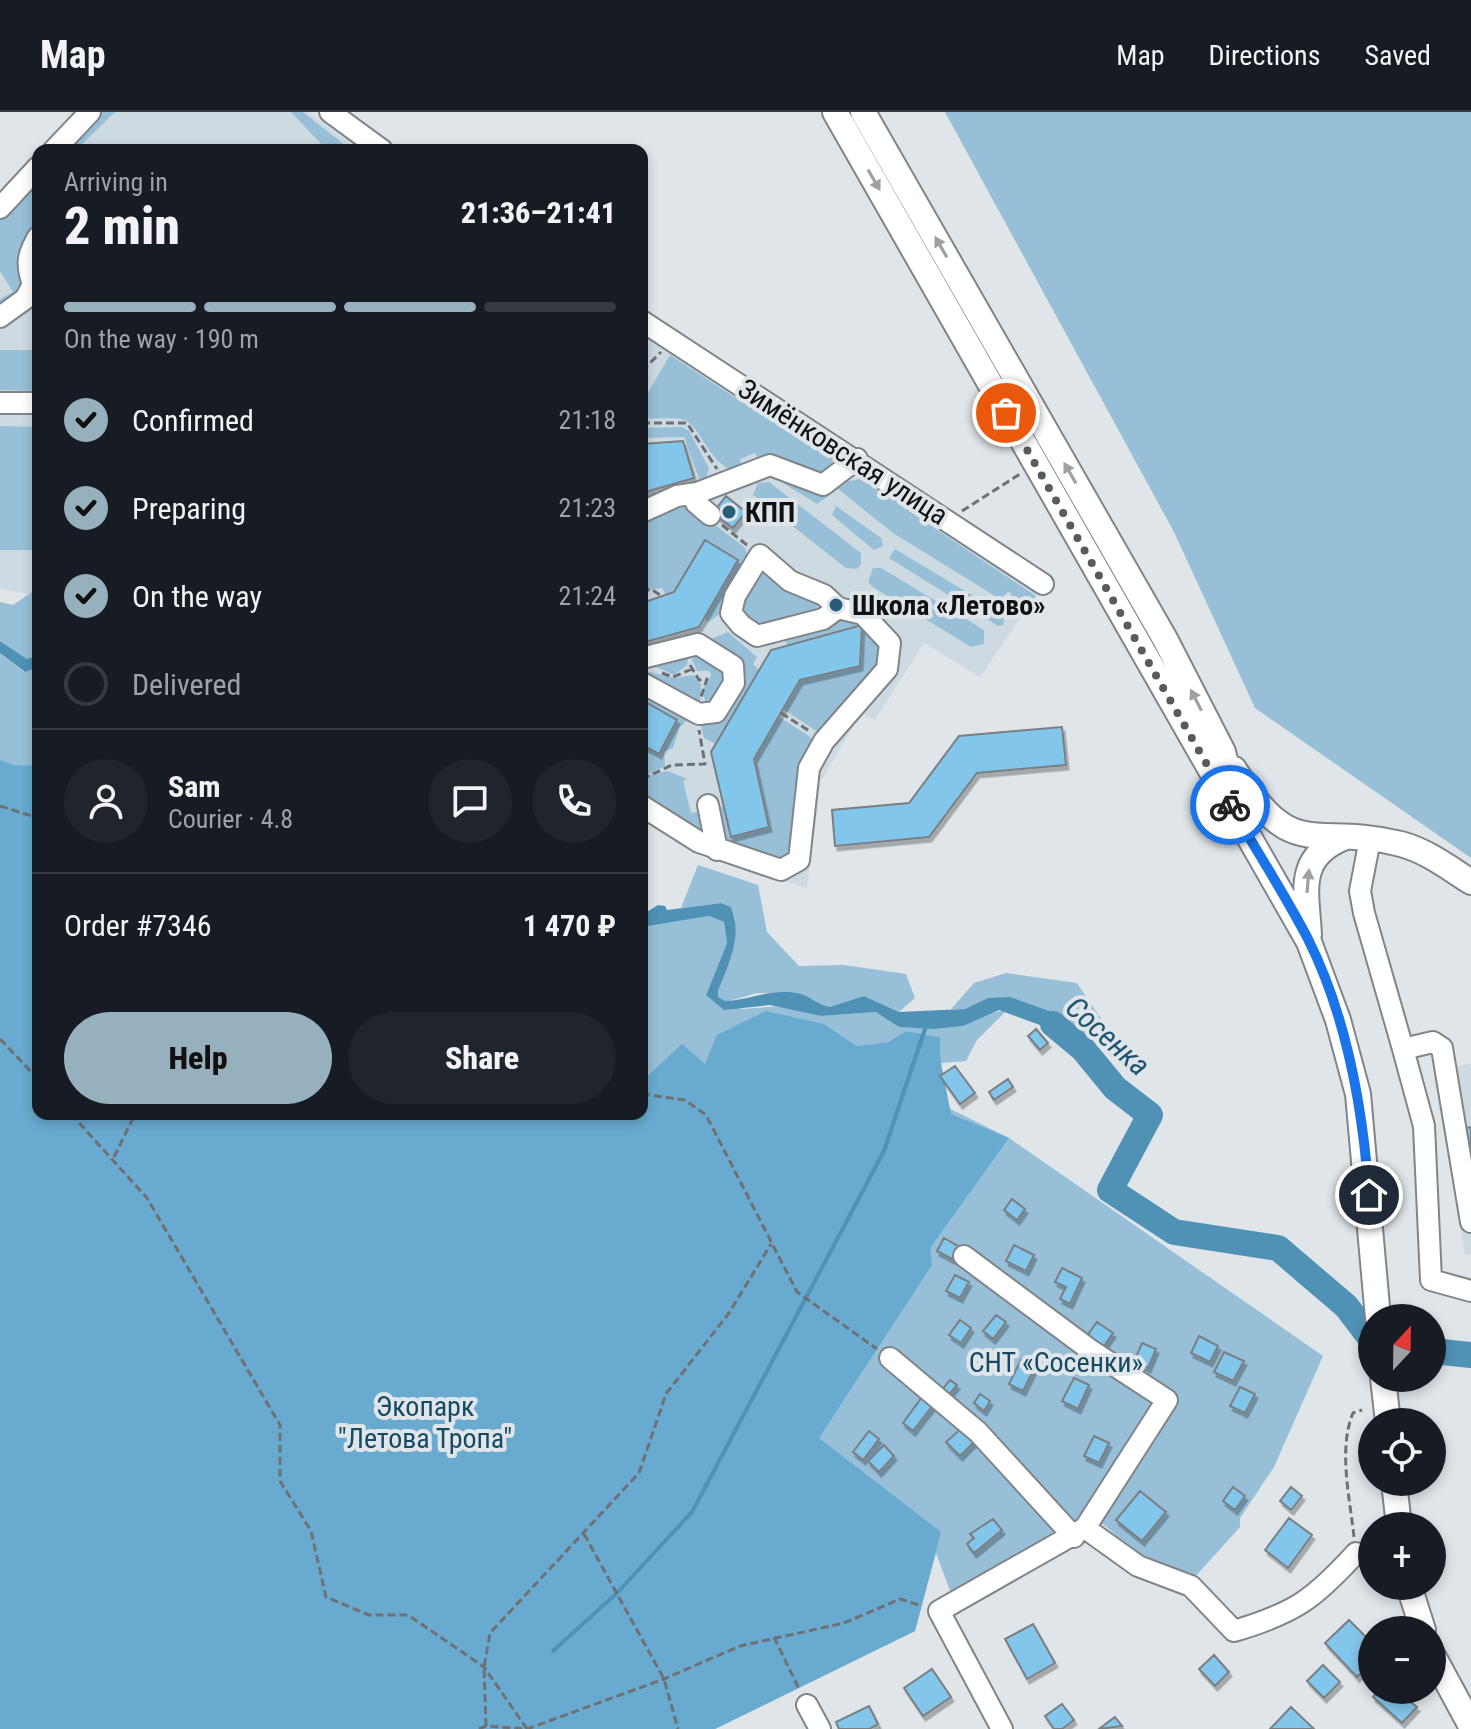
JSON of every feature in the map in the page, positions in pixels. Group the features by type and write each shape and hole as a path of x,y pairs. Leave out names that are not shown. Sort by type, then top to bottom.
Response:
{"main road":[{"path":"835,112 1309,942 1338,1020 1358,1094 1376,1304"},
{"path":"863,112 1165,639 1223,752 1270,818 1306,836 1370,839 1403,845 1435,859 1471,882"},
{"path":"1223,752 1242,825"},
{"path":"1309,942 1306,880 1310,865 1327,845 1343,838"},
{"path":"1446,1680 1471,1726"}],"street":[{"path":"60,144 90,112"},
{"path":"330,112 374,144"},
{"path":"0,208 32,173"},
{"path":"32,247 27,267 32,282"},
{"path":"0,317 25,299 32,287"},
{"name":"Зимёнковская улица","path":"648,325 857,459 1043,584"},
{"path":"5,399 32,402"},
{"path":"648,509 677,496 697,493 707,486 726,483 770,465 823,485 857,459"},
{"path":"697,493 696,503 710,515"},
{"path":"653,810 717,850 781,870 799,860 810,824 809,768 824,741 878,692 887,669 890,643 863,614 838,608 824,595 787,586 760,555 735,596 731,613 757,636 823,619 838,608"},
{"path":"708,805 717,850"},
{"path":"1370,839 1360,891 1424,1126 1431,1280 1471,1291"},
{"path":"1403,1049 1433,1042 1442,1048 1471,1222"},
{"path":"964,1256 1089,1349 1167,1400 1080,1532 939,1611 1002,1729"},
{"path":"890,1358 978,1432 1080,1532 1138,1566 1191,1586 1234,1631 1280,1617 1318,1594 1356,1553"},
{"path":"807,1705 820,1729"}],"path":[{"path":"648,365 664,349"},
{"path":"648,423 687,423 726,483"},
{"path":"944,518 962,511 1023,472"},
{"path":"710,515 760,555"},
{"path":"648,590 663,597"},
{"path":"648,671 673,677 692,669"},
{"path":"781,713 824,741"},
{"path":"648,776 672,765"},
{"path":"0,806 32,816"},
{"path":"0,1040 32,1073"},
{"path":"648,1095 685,1100 706,1115 797,1292 890,1358"},
{"path":"77,1120 147,1198 280,1425 280,1481 311,1531 326,1597 369,1615 408,1615 484,1667 527,1729"},
{"path":"113,1158 132,1120"},
{"path":"486,1726 484,1667 490,1633 639,1473 666,1394 729,1313 771,1244"},
{"path":"1356,1553 1347,1471 1350,1422 1353,1413 1358,1411"},
{"path":"584,1534 664,1679 678,1729"},
{"path":"479,1729 486,1726 527,1729 664,1679 740,1646 844,1623 900,1599 939,1611"},
{"path":"774,1637 807,1705"}],"shaded area":[{"path":"99,112 308,112 351,144 68,144"},
{"path":"32,182 32,594 0,589 0,217"},
{"name":"Школа «Летово»","path":"648,337 1038,592 980,677 924,643 875,720 861,713 821,781 807,888 695,852 648,822"},
{"path":"0,641 27,659 32,657 32,669 25,672 0,653"},
{"path":"721,903 731,907 735,939 718,991 718,997 725,1001 791,992 830,1007 864,996 899,1012 965,1009 988,998 1010,997 1049,1011 1071,1028 1081,1041 1074,1058 1048,1028 999,1010 963,1026 935,1029 899,1027 876,1012 821,1016 770,1005 724,1010 706,995 727,943 724,922 709,916 648,926 648,911 658,905 665,906 667,910"},
{"path":"1471,1064 1471,1254 1465,1255 1433,1070"}],"green space":[{"path":"99,112 115,112 82,144 68,144"},
{"path":"291,112 303,112 343,144 321,144"},
{"path":"945,112 1471,112 1471,858 1255,708 1174,532"},
{"path":"32,182 30,283 0,308 0,299 13,292 0,271 0,217"},
{"path":"0,350 32,350 32,391 0,390"},
{"path":"670,355 833,461 825,475 758,460 755,453 740,459 741,464 729,469 714,457 687,422 672,418 648,419 648,393"},
{"path":"0,426 32,427 32,550 0,550"},
{"path":"682,427 689,431 709,468 706,479 700,481 684,437 648,438 648,428"},
{"path":"767,473 843,482 861,479 1036,596 1023,615 1009,591 1000,599 893,533 838,489 817,504"},
{"path":"769,482 861,553 861,564 857,569 846,568 753,495 758,483"},
{"path":"672,492 744,547 749,557 722,612 709,622 704,619 738,560 705,540 674,592 666,596 662,588 648,590 648,502"},
{"path":"836,506 881,538 883,546 874,550 832,515"},
{"path":"895,549 1005,615 1003,625 998,626 889,558"},
{"path":"761,567 783,582 780,587 786,592 791,587 818,600 817,612 763,632 735,606"},
{"path":"873,568 881,568 984,630 984,644 971,647 873,587 868,582"},
{"path":"32,592 32,657 27,659 0,641 0,602 13,605"},
{"path":"849,615 882,639 886,658 821,734 783,709 800,680 860,666 862,626 787,646 784,634"},
{"path":"728,632 757,657 753,664 759,670 716,744 704,738 700,721 737,685 706,641"},
{"path":"700,648 731,679 707,706 702,691 711,675 709,671 697,671 692,660"},
{"path":"690,649 687,665 674,675 648,661"},
{"name":"Экопарк \"Летова Тропа\"","path":"0,653 24,672 32,669 32,1120 648,1120 648,926 709,916 724,922 727,943 707,992 718,991 735,918 731,907 721,903 681,908 698,865 758,885 767,932 799,966 844,965 906,974 915,998 899,1012 864,996 830,1008 801,994 757,993 729,1001 742,1009 783,1006 821,1016 876,1012 935,1029 963,1026 984,1014 1007,1010 977,1040 966,1061 941,1063 940,1037 906,1031 888,1042 857,1046 824,1024 854,1061 1009,1138 1323,1356 1274,1467 1240,1518 1240,1527 1194,1578 1154,1567 1091,1514 952,1596 936,1553 915,1631 715,1729 0,1729"},
{"path":"648,672 674,678 693,675 701,684 700,705 648,681"},
{"path":"648,690 693,715 680,727 673,748 664,752 665,766 648,774 648,748 659,754 677,720 648,703"},
{"path":"779,717 815,740 789,862 725,848 717,808 724,806 731,837 769,827 754,759"},
{"name":"Экопарк \"Летова Тропа\"","path":"0,760 13,765 32,766 32,1120 648,1120 648,1075 682,1044 705,1064 717,1035 766,1011 824,1024 857,1046 888,1042 906,1031 940,1037 941,1063 951,1114 1009,1138 930,1248 932,1265 819,1438 941,1532 915,1631 715,1729 0,1729"},
{"path":"668,771 687,779 683,781 691,813 702,811 704,835 648,804 649,775"},
{"path":"1006,973 1077,983 1102,1020 1081,1041 1071,1028 988,998 966,1009 951,1009 974,983"}],"building":[{"path":"683,441 694,478 648,491 648,444"},
{"name":"КПП","path":"726,496 746,512 733,528 713,513"},
{"path":"705,540 738,560 699,627 648,641 648,601 674,592"},
{"path":"862,625 860,666 800,680 754,759 769,827 731,837 711,752 771,650"},
{"path":"648,703 677,720 659,754 648,748"},
{"path":"1062,727 1066,765 977,773 929,837 835,846 832,810 909,803 959,736"},
{"path":"1036,1029 1048,1043 1040,1050 1028,1036"},
{"path":"955,1066 975,1093 960,1104 940,1076"},
{"path":"1008,1079 1013,1087 994,1100 989,1092"},
{"path":"1471,1127 1471,1158 1466,1128"},
{"path":"1012,1199 1025,1209 1017,1220 1004,1210"},
{"path":"944,1238 958,1246 952,1259 937,1251"},
{"path":"1014,1245 1034,1255 1026,1271 1006,1261"},
{"path":"1062,1268 1082,1278 1070,1304 1060,1299 1066,1287 1055,1282"},
{"path":"955,1275 969,1282 960,1298 946,1291"},
{"path":"996,1315 1006,1322 993,1339 983,1331"},
{"path":"960,1320 971,1328 961,1343 949,1335"},
{"path":"1097,1322 1113,1333 1100,1352 1084,1340"},
{"path":"1199,1336 1218,1346 1210,1362 1191,1353"},
{"path":"1142,1343 1156,1349 1148,1368 1134,1362"},
{"path":"1224,1352 1244,1361 1233,1381 1214,1372"},
{"path":"1021,1360 1035,1367 1023,1391 1009,1384"},
{"path":"1074,1378 1089,1385 1078,1409 1062,1401"},
{"path":"950,1380 957,1385 948,1396 941,1391"},
{"path":"1240,1387 1255,1394 1245,1413 1230,1406"},
{"path":"980,1394 990,1401 984,1411 974,1403"},
{"path":"922,1397 933,1405 913,1431 903,1423"},
{"path":"963,1427 976,1440 960,1456 946,1442"},
{"path":"869,1431 879,1439 863,1460 853,1452"},
{"path":"1094,1436 1109,1443 1099,1463 1084,1456"},
{"path":"884,1445 894,1456 879,1472 868,1461"},
{"path":"1233,1487 1245,1496 1235,1510 1223,1501"},
{"path":"1291,1487 1302,1496 1291,1510 1280,1501"},
{"path":"1140,1491 1166,1512 1142,1541 1116,1520"},
{"path":"1289,1518 1312,1535 1288,1568 1265,1550"},
{"path":"993,1519 1002,1530 974,1553 967,1544 974,1538 970,1534"},
{"path":"1349,1620 1358,1629 1358,1676 1357,1677 1325,1643"},
{"path":"1033,1624 1055,1663 1027,1679 1005,1639"},
{"path":"1214,1655 1229,1672 1215,1686 1199,1669"},
{"path":"1323,1665 1340,1682 1324,1698 1307,1681"},
{"path":"932,1669 951,1697 923,1716 904,1688"},
{"path":"1062,1704 1074,1720 1062,1729 1054,1729 1045,1716"},
{"path":"1381,1704 1413,1704 1417,1707 1402,1723"},
{"path":"869,1706 878,1724 869,1729 839,1729 836,1722"},
{"path":"1291,1707 1314,1729 1270,1729"},
{"path":"1115,1717 1122,1726 1099,1729"}],"waterway":[{"name":"Сосенка","path":"1053,1024 1083,1049 1115,1088 1150,1115 1110,1190 1174,1232 1278,1248 1346,1306 1358,1322"},
{"path":"553,1651 617,1593 692,1512 884,1151 926,1026"},
{"name":"Сосенка","path":"1446,1352 1471,1355"}],"way so far":[{"path":"1006,413 1230,805"}],"place":[{"name":"КПП","path":"729,512"},
{"name":"Школа «Летово»","path":"836,605"}],"route":[{"path":"1230,805 1309,942 1338,1020 1358,1094 1369,1195"}],"park label":[{"name":"СНТ «Сосенки»","path":"1056,1362"}]}
